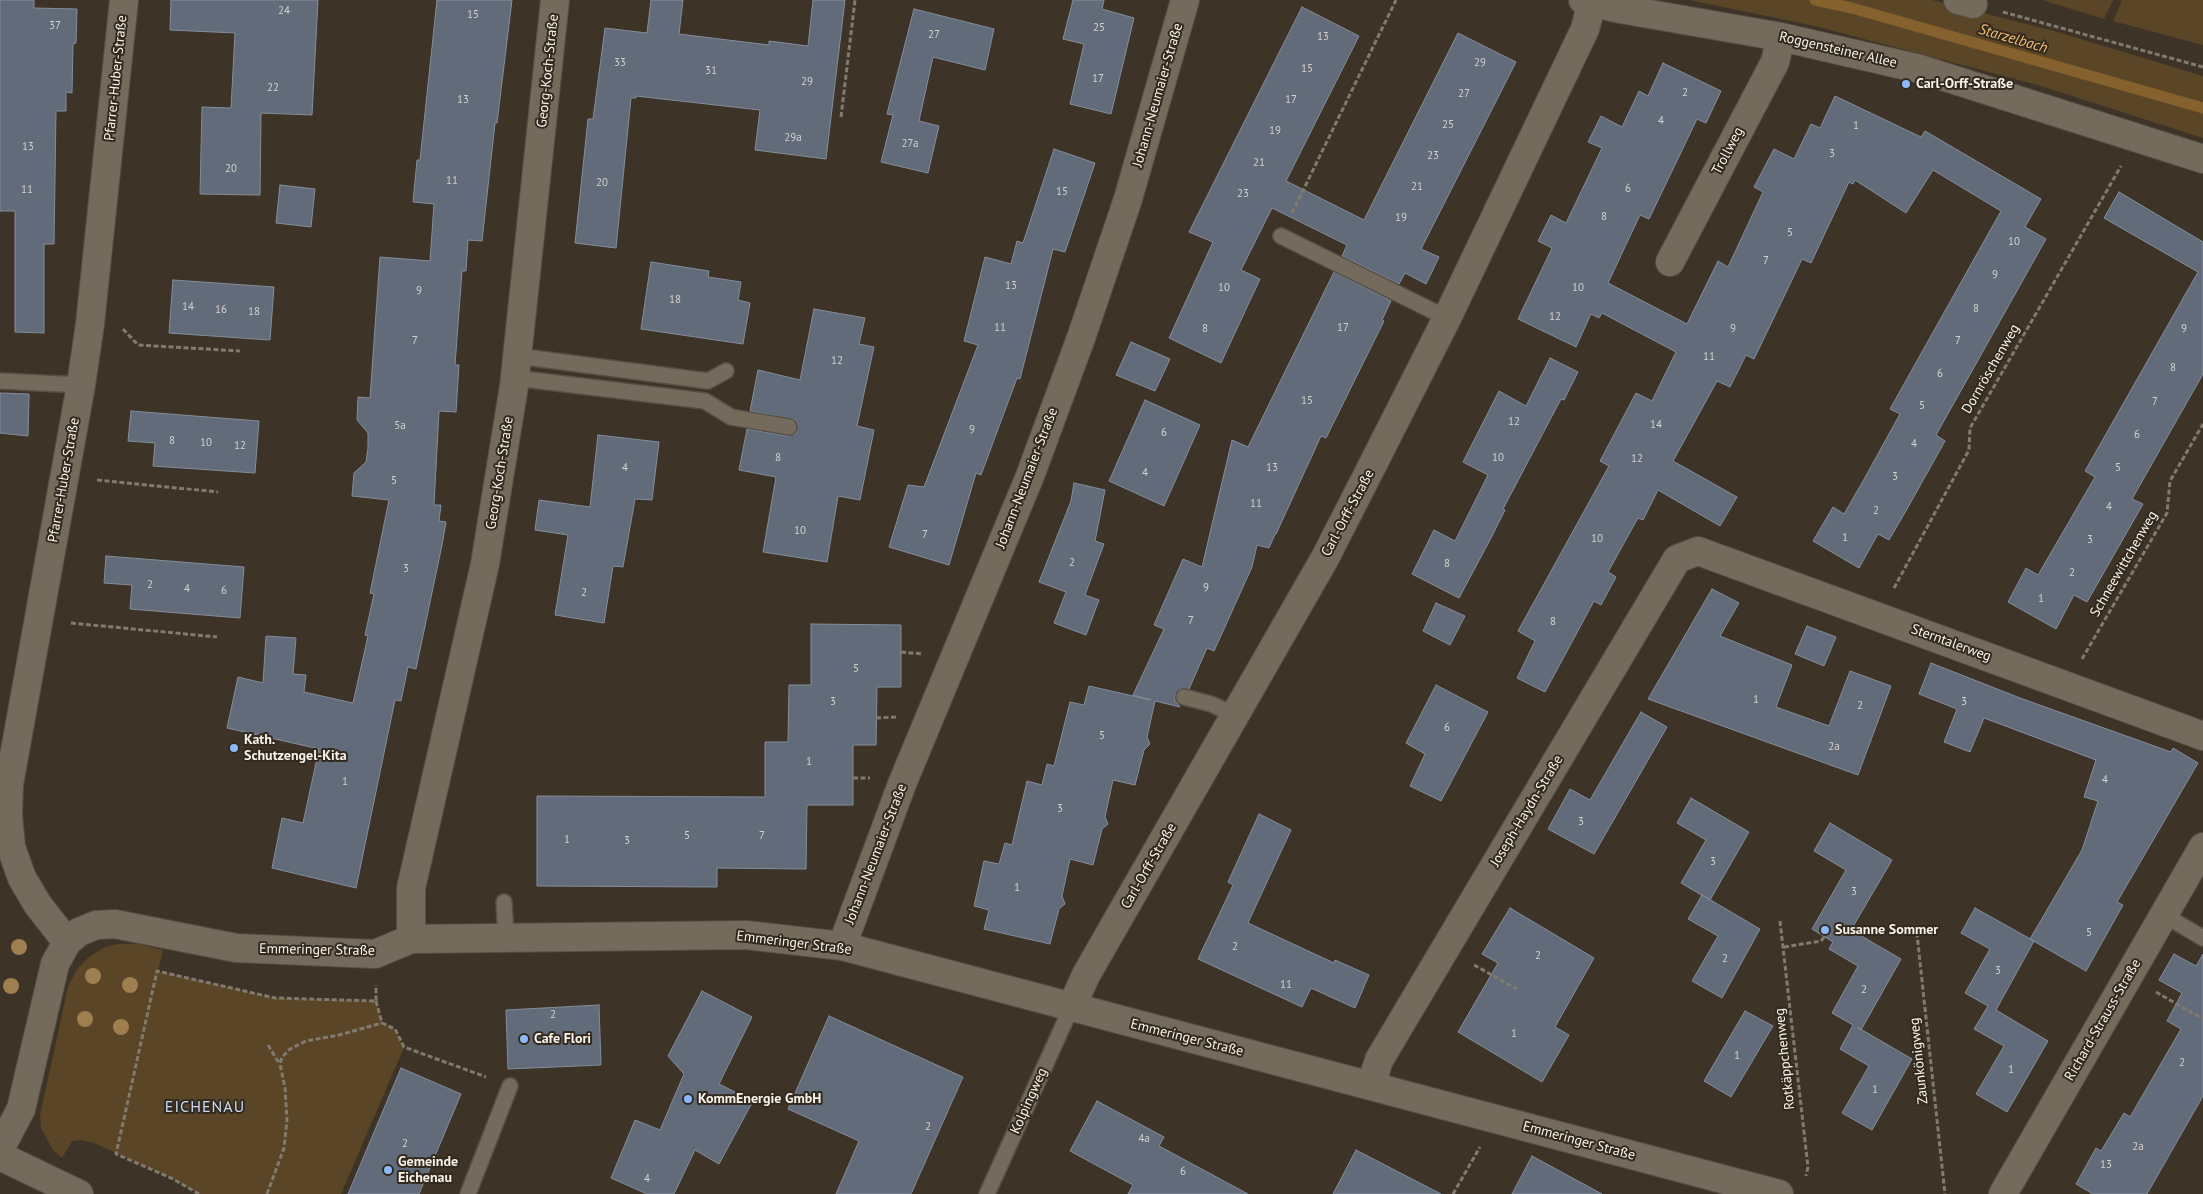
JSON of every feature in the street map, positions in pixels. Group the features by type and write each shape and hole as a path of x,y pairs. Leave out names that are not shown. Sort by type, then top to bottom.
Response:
{"street":[{"name":"Pfarrer-Huber-Straße","path":"67,942 38,905 22,878 11,847 8,815 9,784 40,620 90,324 124,0"},
{"name":"Georg-Koch-Straße","path":"411,939 411,888 485,564 516,367 556,0"},
{"name":"Johann-Neumaier-Straße","path":"842,946 905,776 1030,476 1128,199 1185,0"},
{"name":"Roggensteiner Allee","path":"1587,1 1615,8 1782,37 1920,69 2203,158"},
{"name":"Carl-Orff-Straße","path":"1071,1008 1086,974 1325,558 1447,318 1585,29 1587,1"},
{"name":"Trollweg","path":"1670,262 1775,62 1782,37"},
{"name":"Sterntalerweg","path":"1698,551 2203,736"},
{"name":"Joseph-Haydn-Straße","path":"1371,1085 1379,1060 1677,559 1698,551"},
{"name":"Richard-Strauss-Straße","path":"2003,1194 2203,847"},
{"name":"Emmeringer Straße","path":"0,1149 21,1109 55,964 67,942 79,932 96,925 115,924 236,948 375,954 411,939 746,934 842,946 1071,1008 1371,1085 1496,1120 1792,1190"},
{"path":"0,1156 79,1194"}],"lane":[{"path":"1281,236 1447,318"},
{"path":"516,367 708,381 726,371"},
{"path":"516,367 705,402 731,417 789,427"},
{"path":"0,381 81,385"},
{"path":"1184,696 1211,704 1235,715"},
{"path":"504,902 506,938"},
{"path":"2164,915 2203,938"},
{"name":"Kolpingweg","path":"987,1194 1071,1008"},
{"path":"468,1194 510,1086"}],"path":[{"path":"841,117 855,0"},
{"path":"1281,236 1396,0"},
{"path":"1966,2 2203,67"},
{"name":"Dornröschenweg","path":"1878,617 1970,450 1970,428 2137,137"},
{"path":"90,324 121,327 138,345 240,351"},
{"name":"Schneewittchenweg","path":"2067,686 2166,513 2170,481 2203,424"},
{"path":"65,477 218,492"},
{"path":"40,620 217,637"},
{"name":"Rotkäppchenweg","path":"1780,921 1808,1167 1792,1190"},
{"name":"Zaunkönigweg","path":"1916,925 1945,1194"},
{"path":"1784,947 1821,941 1824,937"},
{"path":"1445,949 1517,989"},
{"path":"375,954 376,1000 382,1022"},
{"path":"200,1194 173,1179 116,1154 157,971 275,998 376,1000"},
{"path":"2128,976 2203,1019"},
{"path":"280,1064 282,1057 290,1049 306,1041 339,1035 382,1022 395,1029 404,1047 510,1086"},
{"path":"267,1194 284,1148 287,1120 285,1088 280,1064 268,1045"},
{"path":"1453,1194 1496,1120"}],"shaded area":[{"path":"1689,0 1932,0 2054,31 2203,76 2203,138 2038,85 1815,26"},
{"path":"2042,0 2113,0 2104,19"},
{"path":"2122,0 2203,0 2203,45 2113,21"},
{"path":"119,944 139,944 163,950 158,971 275,998 376,1001 382,1022 395,1029 404,1047 341,1194 199,1194 173,1179 94,1143 81,1140 72,1141 62,1158 53,1150 41,1128 40,1115 68,987 77,969 89,957 105,947"}],"building":[{"path":"0,0 34,0 34,8 77,9 76,43 73,44 72,93 66,92 66,111 56,111 54,244 44,244 44,333 15,332 15,211 0,211"},
{"path":"171,0 318,0 312,115 261,113 260,195 200,194 202,107 231,108 235,33 170,30"},
{"path":"437,0 512,0 497,123 495,123 482,241 468,240 466,271 462,271 455,365 459,365 456,412 439,411 434,505 441,505 439,521 446,522 442,545 416,669 408,667 401,701 395,700 356,888 272,868 282,818 303,823 319,749 227,728 238,677 263,683 266,636 296,638 293,674 306,675 304,692 353,703 368,636 365,635 374,594 370,593 389,500 352,496 354,473 366,462 368,448 368,433 357,420 358,397 370,398 380,257 430,261 434,204 413,202 417,160 420,160"},
{"path":"651,0 683,0 679,34 769,45 769,41 808,46 813,0 845,0 826,159 755,150 760,110 636,96 636,98 631,98 616,248 575,243 588,119 593,119 605,28 647,33"},
{"path":"1073,0 1104,0 1102,9 1134,18 1111,114 1070,104 1084,44 1063,39"},
{"path":"1302,7 1359,36 1286,181 1364,220 1458,33 1516,62 1421,249 1439,257 1426,284 1405,273 1399,284 1342,256 1347,245 1272,208 1241,270 1260,279 1221,363 1169,338 1213,242 1189,232"},
{"path":"914,9 994,29 985,70 933,57 919,121 939,126 928,173 881,162 893,115 887,114"},
{"path":"1663,63 1721,91 1706,123 1697,119 1649,219 1640,215 1608,283 1687,324 1718,261 1728,267 1763,192 1754,187 1774,149 1794,159 1811,124 1820,128 1835,96 1921,137 1925,131 2041,199 2025,227 2046,239 1936,435 1945,441 1907,509 1889,540 1878,534 1859,568 1813,541 1833,507 1844,514 1863,481 1900,414 1890,409 2001,211 1933,170 1906,213 1855,180 1853,184 1849,182 1811,263 1802,259 1754,359 1746,355 1730,387 1717,381 1673,461 1737,497 1720,526 1658,490 1643,520 1638,518 1608,572 1616,577 1601,605 1594,601 1545,692 1517,678 1535,641 1518,631 1609,466 1600,461 1636,393 1652,401 1676,352 1602,313 1599,318 1591,314 1576,347 1518,319 1552,248 1538,241 1551,215 1566,223 1602,148 1588,142 1601,116 1622,127 1639,91 1648,96"},
{"path":"1054,149 1095,163 1065,252 1053,249 1020,379 1017,378 981,475 976,473 949,565 889,547 908,485 924,487 978,345 964,341 985,257 1011,264 1017,241 1023,243"},
{"path":"280,185 315,189 311,227 276,223"},
{"path":"2119,192 2203,242 2203,374 2132,499 2143,504 2087,602 2074,595 2056,629 2008,602 2026,568 2038,575 2095,477 2085,471 2198,272 2104,218"},
{"path":"651,262 709,271 708,277 741,282 738,300 750,303 743,344 641,329"},
{"path":"1334,272 1391,301 1382,320 1384,321 1326,438 1321,436 1269,548 1257,545 1252,567 1214,651 1207,648 1189,689 1181,688 1175,694 1175,700 1180,707 1155,701 1147,737 1150,744 1144,750 1135,785 1113,780 1105,817 1108,824 1102,829 1093,865 1070,859 1062,896 1065,904 1059,909 1050,944 984,929 989,910 974,906 984,861 999,864 1005,843 1012,845 1027,781 1042,785 1047,764 1054,766 1070,702 1084,705 1089,686 1151,700 1133,695 1164,629 1154,625 1183,559 1202,567 1232,440 1248,447"},
{"path":"173,280 274,287 270,340 169,333"},
{"path":"814,309 865,318 859,344 874,347 857,426 874,430 860,500 838,496 827,562 763,552 776,477 739,470 747,429 787,436 796,433 798,424 795,420 750,411 758,370 800,380"},
{"path":"1131,342 1170,359 1155,391 1116,375"},
{"path":"1550,358 1578,372 1564,400 1561,399 1503,509 1505,510 1459,598 1412,574 1434,530 1455,541 1488,475 1463,462 1499,391 1526,406"},
{"path":"0,393 29,394 28,436 0,433"},
{"path":"1145,400 1200,425 1164,506 1109,481"},
{"path":"131,411 259,421 255,473 153,466 155,443 128,441"},
{"path":"598,435 659,442 652,500 635,499 623,567 613,566 604,623 555,615 568,535 535,530 539,500 590,507"},
{"path":"1074,483 1105,490 1095,541 1104,544 1085,595 1099,600 1086,635 1054,623 1066,592 1039,582 1071,501"},
{"path":"106,556 244,567 240,618 130,609 132,585 104,583"},
{"path":"1712,589 1739,603 1720,636 1792,665 1776,707 1829,726 1850,671 1891,686 1858,775 1648,699"},
{"path":"1436,603 1465,616 1450,645 1423,631"},
{"path":"811,624 901,625 901,687 877,687 876,745 853,745 853,805 807,805 806,869 717,868 717,887 537,886 537,796 765,797 765,742 788,742 789,685 811,685"},
{"path":"1807,626 1836,637 1824,666 1795,654"},
{"path":"1931,663 2020,698 2171,752 2173,748 2198,763 2117,902 2123,905 2086,971 2030,939 2082,850 2098,801 2084,797 2096,760 1984,718 1970,752 1944,742 1957,709 1919,694"},
{"path":"1436,685 1488,712 1441,801 1410,786 1425,754 1406,743"},
{"path":"1641,712 1667,727 1594,854 1548,829 1570,789 1590,800"},
{"path":"1691,798 1749,832 1710,900 1681,883 1706,840 1677,823"},
{"path":"1259,814 1291,830 1248,923 1334,963 1335,960 1369,975 1355,1008 1311,988 1302,1007 1198,959 1233,885 1228,882"},
{"path":"1830,823 1892,860 1851,930 1901,959 1861,1029 1912,1059 1872,1130 1842,1113 1869,1066 1840,1049 1853,1025 1832,1013 1858,966 1829,949 1833,942 1812,929 1846,870 1814,851"},
{"path":"1702,895 1760,929 1722,998 1692,981 1718,936 1688,919"},
{"path":"1510,908 1594,958 1555,1027 1569,1035 1542,1082 1458,1032 1498,963 1482,954"},
{"path":"1975,908 2034,941 1996,1010 2048,1041 2007,1112 1976,1094 2004,1046 1974,1029 1988,1006 1965,993 1990,949 1961,933"},
{"path":"2174,954 2196,966 2203,954 2203,1096 2147,1194 2093,1194 2076,1184 2096,1148 2101,1151 2124,1113 2130,1117 2181,1029 2167,1021 2182,993 2159,980"},
{"path":"702,991 752,1017 719,1084 753,1101 719,1164 695,1150 674,1194 647,1194 611,1178 635,1120 660,1130 684,1074 668,1056"},
{"path":"599,1005 601,1065 508,1069 506,1010"},
{"path":"1745,1011 1773,1026 1731,1097 1704,1081"},
{"path":"829,1016 963,1077 911,1194 836,1194 859,1141 788,1109"},
{"path":"401,1068 461,1094 419,1194 348,1194"},
{"path":"1097,1101 1164,1137 1159,1146 1248,1194 1128,1194 1133,1185 1070,1151"},
{"path":"1356,1150 1441,1194 1333,1194"},
{"path":"1532,1156 1602,1194 1512,1194"}],"waterway":[{"name":"Starzelbach","path":"1815,0 1852,8 2203,108"}],"place":[{"name":"Carl-Orff-Straße","path":"1906,84"},
{"name":"Kath. Schutzengel-Kita","path":"234,748"},
{"name":"Susanne Sommer","path":"1825,930"},
{"name":"Cafe Flori","path":"524,1039"},
{"name":"KommEnergie GmbH","path":"688,1099"},
{"name":"Gemeinde Eichenau","path":"388,1170"}],"district":[{"name":"EICHENAU","path":"205,1107"}]}
